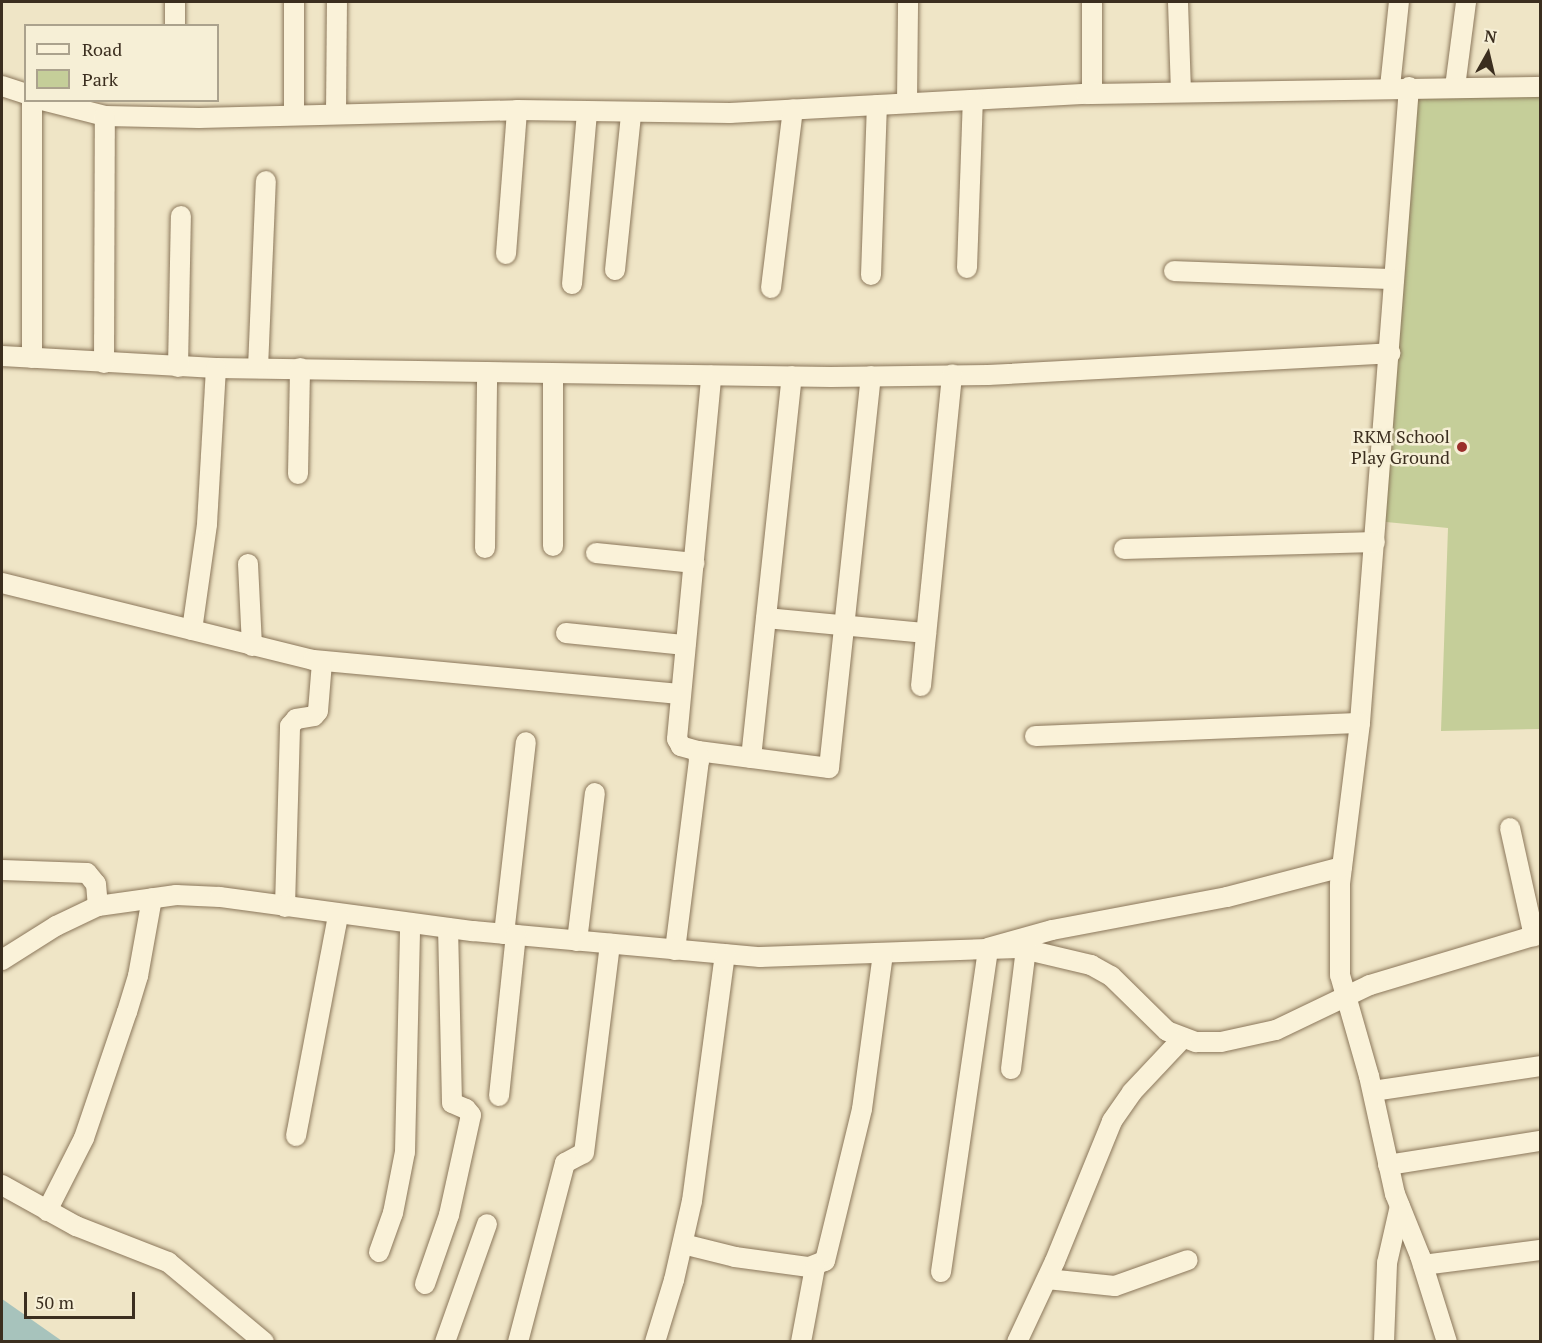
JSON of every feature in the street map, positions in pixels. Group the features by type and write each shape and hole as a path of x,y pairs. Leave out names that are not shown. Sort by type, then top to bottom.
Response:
{"street":[{"path":"175,2 175,24"},
{"path":"294,2 294,116"},
{"path":"336,114 337,2"},
{"path":"907,103 908,2"},
{"path":"1092,2 1092,94"},
{"path":"1178,2 1181,91"},
{"path":"1399,2 1395,279 1360,723 1342,867 1339,950 1344,995 1373,1091 1388,1165 1447,1341"},
{"path":"1455,87 1466,2"},
{"path":"2,86 24,93"},
{"path":"50,102 105,116 177,109 294,116 517,110 631,114 793,110 1181,91 1540,87"},
{"path":"967,268 973,100"},
{"path":"32,102 32,358"},
{"path":"871,275 877,105"},
{"path":"506,254 517,110"},
{"path":"771,288 793,110"},
{"path":"572,284 587,112"},
{"path":"615,270 631,114"},
{"path":"104,363 105,116"},
{"path":"258,368 266,181"},
{"path":"178,367 181,216"},
{"path":"1174,271 1395,279"},
{"path":"2,356 216,368 553,375 871,376 952,375 1390,353"},
{"path":"192,630 207,524 216,368"},
{"path":"298,474 300,368"},
{"path":"485,548 487,372"},
{"path":"553,375 553,546"},
{"path":"921,686 952,375"},
{"path":"711,376 680,694 678,744 698,751 829,768 871,376"},
{"path":"751,758 792,376"},
{"path":"1124,549 1375,543"},
{"path":"596,553 694,563"},
{"path":"248,564 252,646"},
{"path":"2,583 322,662 680,694"},
{"path":"766,618 926,633"},
{"path":"566,633 686,645"},
{"path":"285,907 290,726 296,718 314,716 318,711 322,662"},
{"path":"1035,736 1360,723"},
{"path":"500,1096 510,934 526,742"},
{"path":"675,950 698,751"},
{"path":"578,941 595,793"},
{"path":"2,960 56,926 98,906 152,898 220,897 410,924 725,954 798,958 988,948 1026,950 1091,964 1111,976 1167,1031 1182,1039 1221,1042 1276,1030 1344,995 1537,935 1510,828"},
{"path":"988,948 1052,930 1227,897 1342,867"},
{"path":"2,870 87,873 96,884 98,906"},
{"path":"46,1211 84,1137 127,1012 138,976 152,898"},
{"path":"296,1136 339,915"},
{"path":"379,1252 393,1213 405,1152 410,924"},
{"path":"424,1284 449,1215 471,1116 466,1109 452,1103 448,928"},
{"path":"518,1341 565,1163 584,1153 610,944"},
{"path":"941,1272 988,948"},
{"path":"1011,1069 1026,950"},
{"path":"655,1341 683,1244 700,1151 725,954"},
{"path":"683,1244 735,1257 815,1267 825,1261 830,1250 851,1160 869,1069 883,954"},
{"path":"1017,1341 1047,1279 1113,1121 1132,1092 1182,1039"},
{"path":"1373,1091 1540,1066"},
{"path":"1388,1165 1540,1141"},
{"path":"2,1185 46,1211 114,1243 168,1262 264,1341"},
{"path":"1384,1341 1387,1263 1400,1206"},
{"path":"446,1341 487,1224"},
{"path":"1423,1265 1540,1250"},
{"path":"1047,1279 1115,1286 1188,1260"},
{"path":"801,1341 815,1267"}],"green space":[{"name":"RKM School Play Ground","path":"1540,89 1540,729 1441,731 1448,528 1376,521 1412,92"}],"water":[{"path":"2,1299 5,1301 62,1341 2,1341"}],"place":[{"name":"RKM School Play Ground","path":"1462,447"}]}
